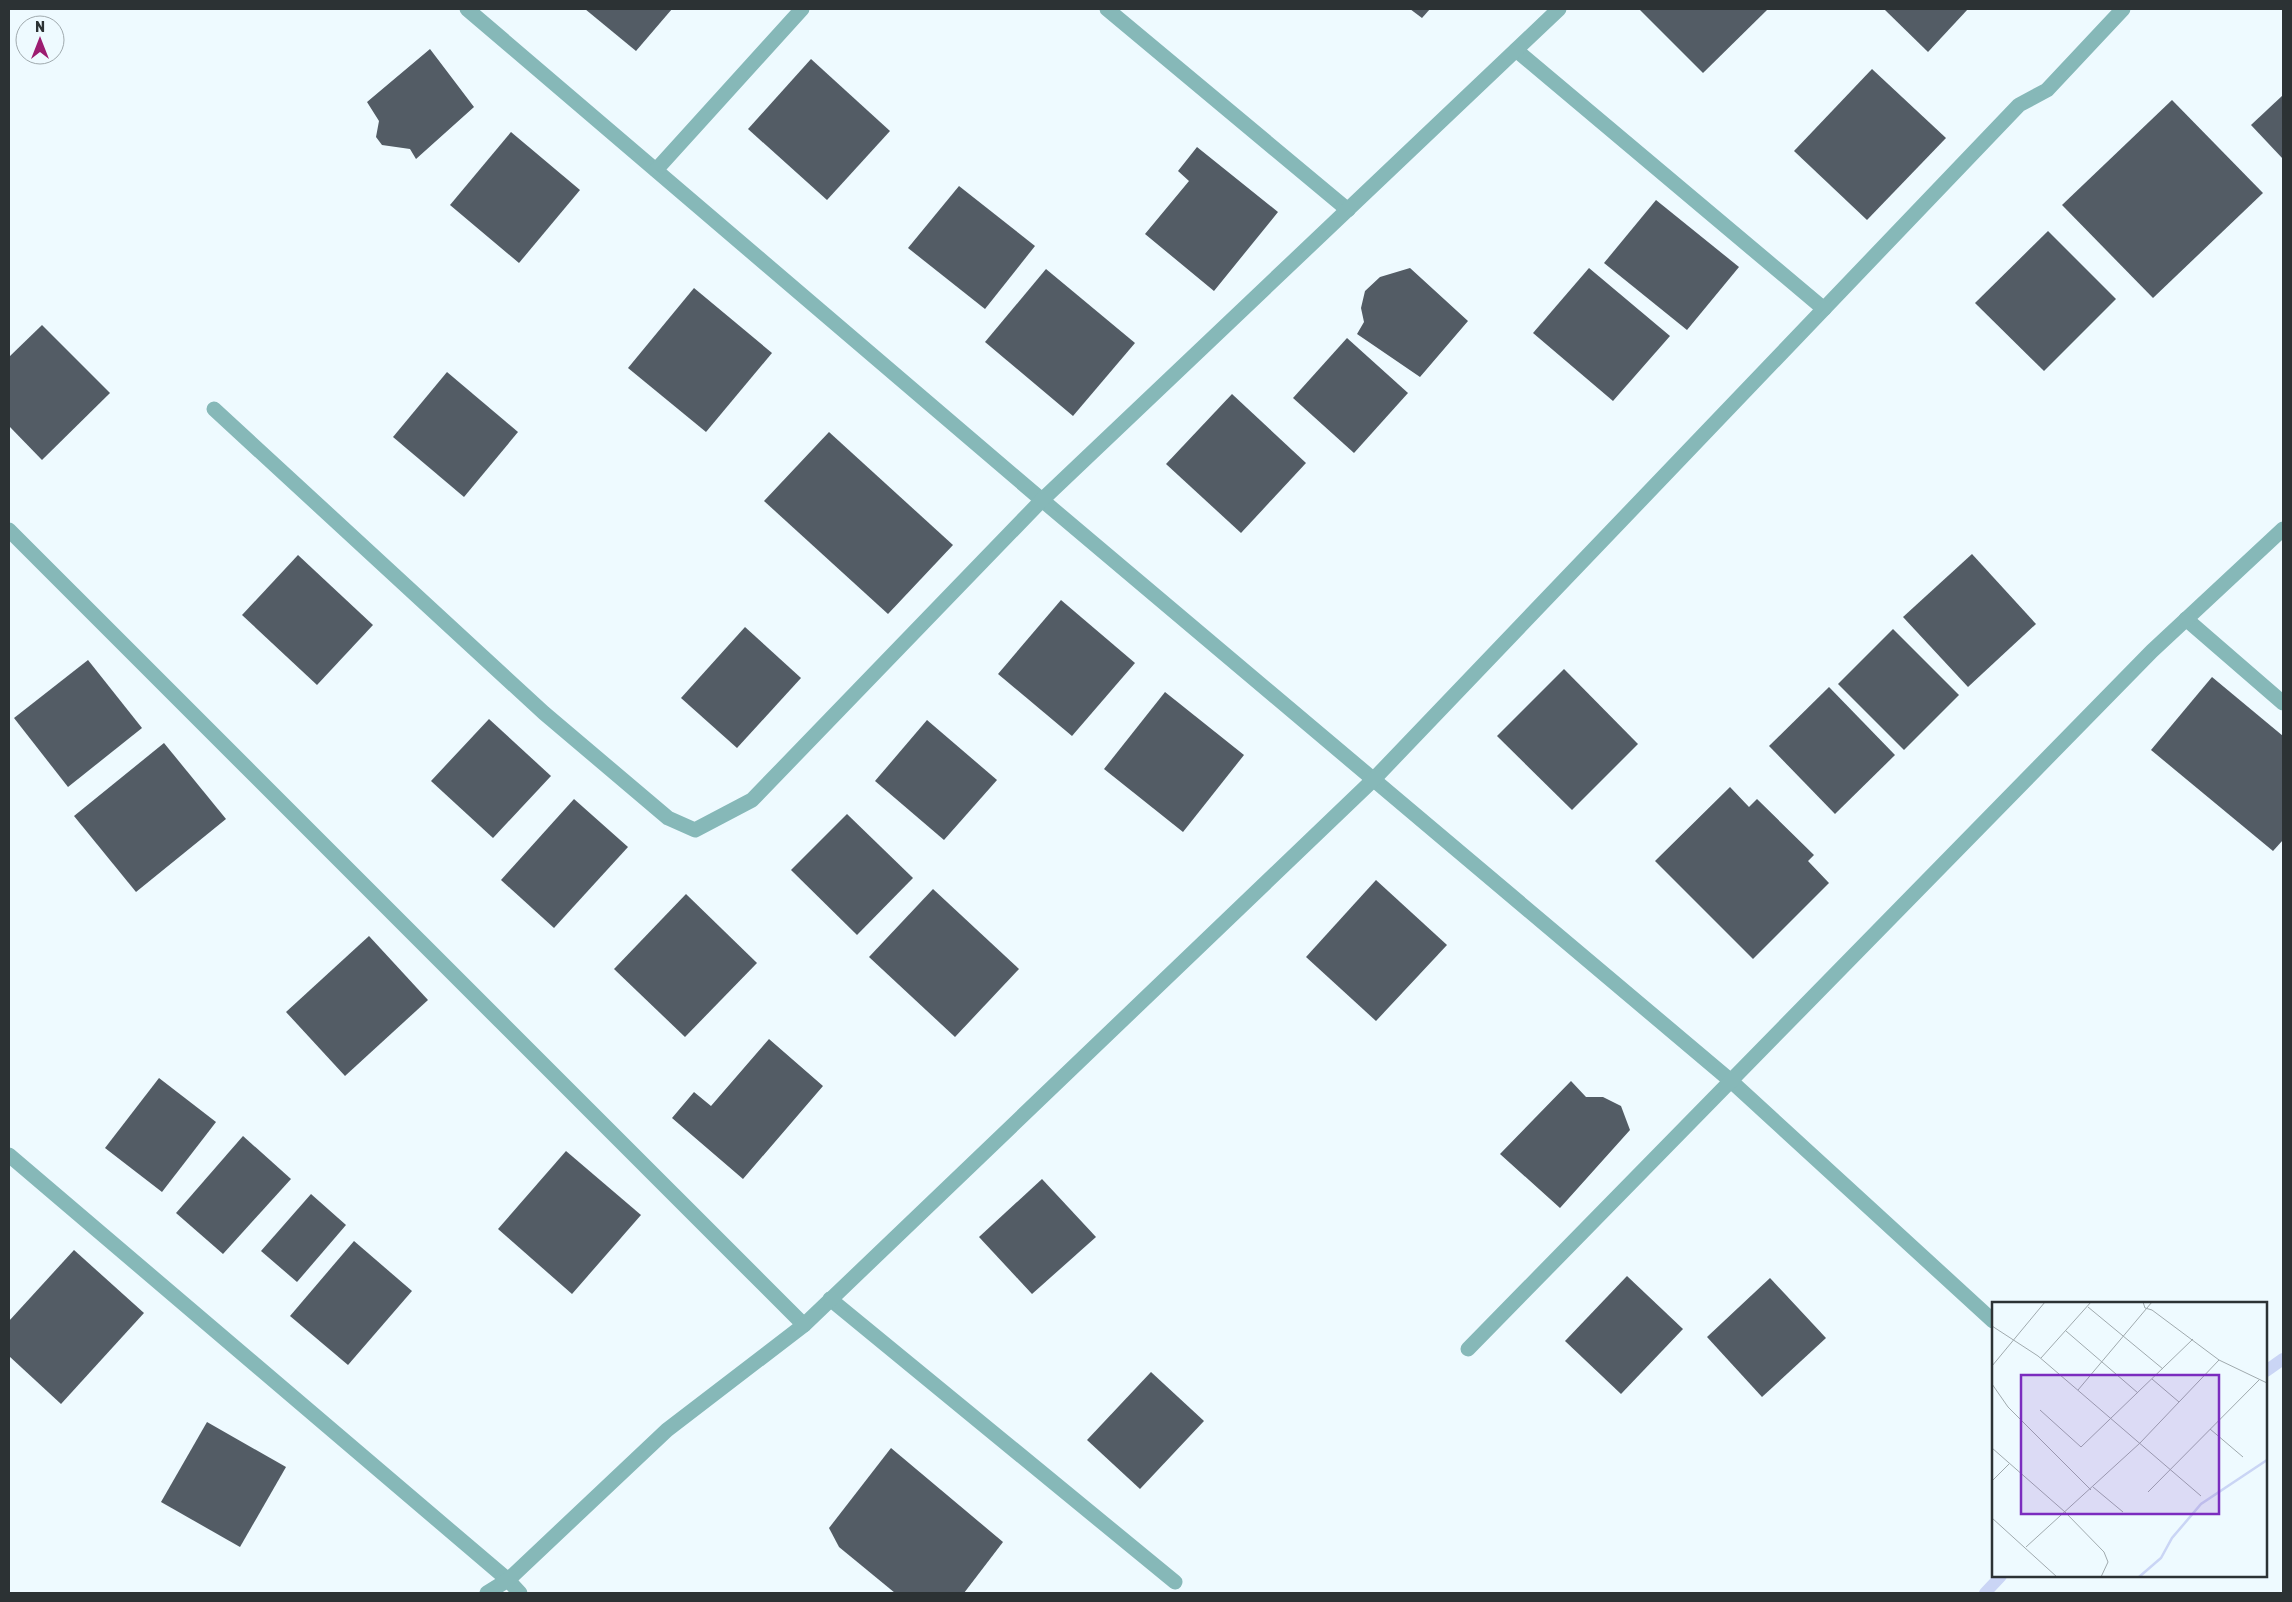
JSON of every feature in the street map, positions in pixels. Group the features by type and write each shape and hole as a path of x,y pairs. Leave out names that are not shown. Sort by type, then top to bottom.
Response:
{"street":[{"path":"467,9 1042,500 1731,1081 1992,1320"},
{"path":"656,170 802,9"},
{"path":"1108,9 1348,210"},
{"path":"214,408 544,713 668,818 695,830 752,800 1042,500 1559,9"},
{"path":"487,1593 508,1580 667,1430 804,1325 1373,780 2020,104 2046,90 2123,9"},
{"path":"1516,50 1824,309"},
{"path":"1468,1349 2152,651 2283,529"},
{"path":"9,530 804,1325"},
{"path":"2186,619 2283,703"},
{"path":"9,1155 508,1580 520,1593"},
{"path":"830,1299 1175,1582"}],"building":[{"path":"585,9 672,9 636,51"},
{"path":"1410,9 1430,9 1422,18"},
{"path":"1639,9 1768,9 1703,73"},
{"path":"1884,9 1968,9 1928,52"},
{"path":"430,49 474,107 416,159 410,149 382,145 376,137 379,121 367,102"},
{"path":"811,59 890,131 827,200 748,129"},
{"path":"1872,69 1946,138 1867,220 1794,151"},
{"path":"2283,95 2283,159 2251,125"},
{"path":"2172,100 2263,193 2153,298 2062,205"},
{"path":"511,132 580,190 519,263 450,205"},
{"path":"1197,147 1278,212 1214,291 1145,234 1189,181 1178,171"},
{"path":"959,186 1035,246 985,309 908,248"},
{"path":"1656,200 1739,267 1687,330 1604,263"},
{"path":"2048,231 2116,299 2044,371 1975,303"},
{"path":"1410,268 1468,321 1420,377 1357,334 1364,322 1361,308 1365,291 1380,277"},
{"path":"1589,268 1670,336 1613,401 1533,333"},
{"path":"1046,269 1135,343 1073,416 985,342"},
{"path":"694,288 772,353 706,432 628,368"},
{"path":"42,325 110,393 42,460 9,426 9,357"},
{"path":"1347,338 1408,393 1354,453 1293,398"},
{"path":"447,372 518,432 464,497 393,437"},
{"path":"1232,394 1306,463 1241,533 1166,464"},
{"path":"829,432 953,545 888,614 764,501"},
{"path":"1972,554 2036,624 1968,687 1903,617"},
{"path":"298,555 373,625 317,685 242,615"},
{"path":"1061,600 1135,663 1072,736 998,674"},
{"path":"745,627 801,678 737,748 681,698"},
{"path":"1893,629 1959,695 1904,750 1838,684"},
{"path":"88,660 142,728 68,787 14,718"},
{"path":"1564,669 1638,744 1572,810 1497,736"},
{"path":"2212,677 2283,736 2283,840 2273,851 2151,750"},
{"path":"1829,687 1895,755 1835,814 1769,746"},
{"path":"1165,692 1244,755 1183,832 1104,769"},
{"path":"489,719 551,776 493,838 431,781"},
{"path":"927,720 997,780 944,840 875,781"},
{"path":"164,743 226,819 136,892 74,816"},
{"path":"1730,787 1749,807 1757,799 1814,855 1808,861 1829,883 1753,959 1655,861"},
{"path":"574,799 628,847 554,928 501,880"},
{"path":"847,814 913,878 857,935 791,870"},
{"path":"1376,880 1447,945 1376,1021 1306,957"},
{"path":"933,889 1019,969 955,1037 869,957"},
{"path":"686,894 757,963 685,1037 614,969"},
{"path":"369,936 428,1000 345,1076 286,1012"},
{"path":"769,1039 823,1086 743,1179 672,1118 694,1092 711,1106"},
{"path":"159,1078 216,1122 162,1192 105,1148"},
{"path":"1571,1081 1586,1097 1603,1097 1621,1106 1630,1130 1560,1208 1500,1154"},
{"path":"243,1136 291,1179 223,1254 176,1213"},
{"path":"566,1151 641,1215 572,1294 498,1229"},
{"path":"1042,1179 1096,1237 1032,1294 979,1237"},
{"path":"311,1194 346,1225 297,1282 261,1251"},
{"path":"354,1241 412,1291 348,1365 290,1316"},
{"path":"74,1250 144,1313 61,1404 9,1356 9,1321"},
{"path":"1627,1276 1683,1329 1621,1394 1565,1341"},
{"path":"1770,1278 1826,1338 1762,1397 1707,1337"},
{"path":"1151,1372 1204,1421 1140,1489 1087,1440"},
{"path":"207,1422 286,1467 240,1547 161,1502"},
{"path":"891,1448 1003,1542 964,1593 895,1593 839,1547 829,1528"}],"waterway":[{"path":"2267,1370 2283,1359"},
{"path":"1985,1593 2000,1577"}]}
